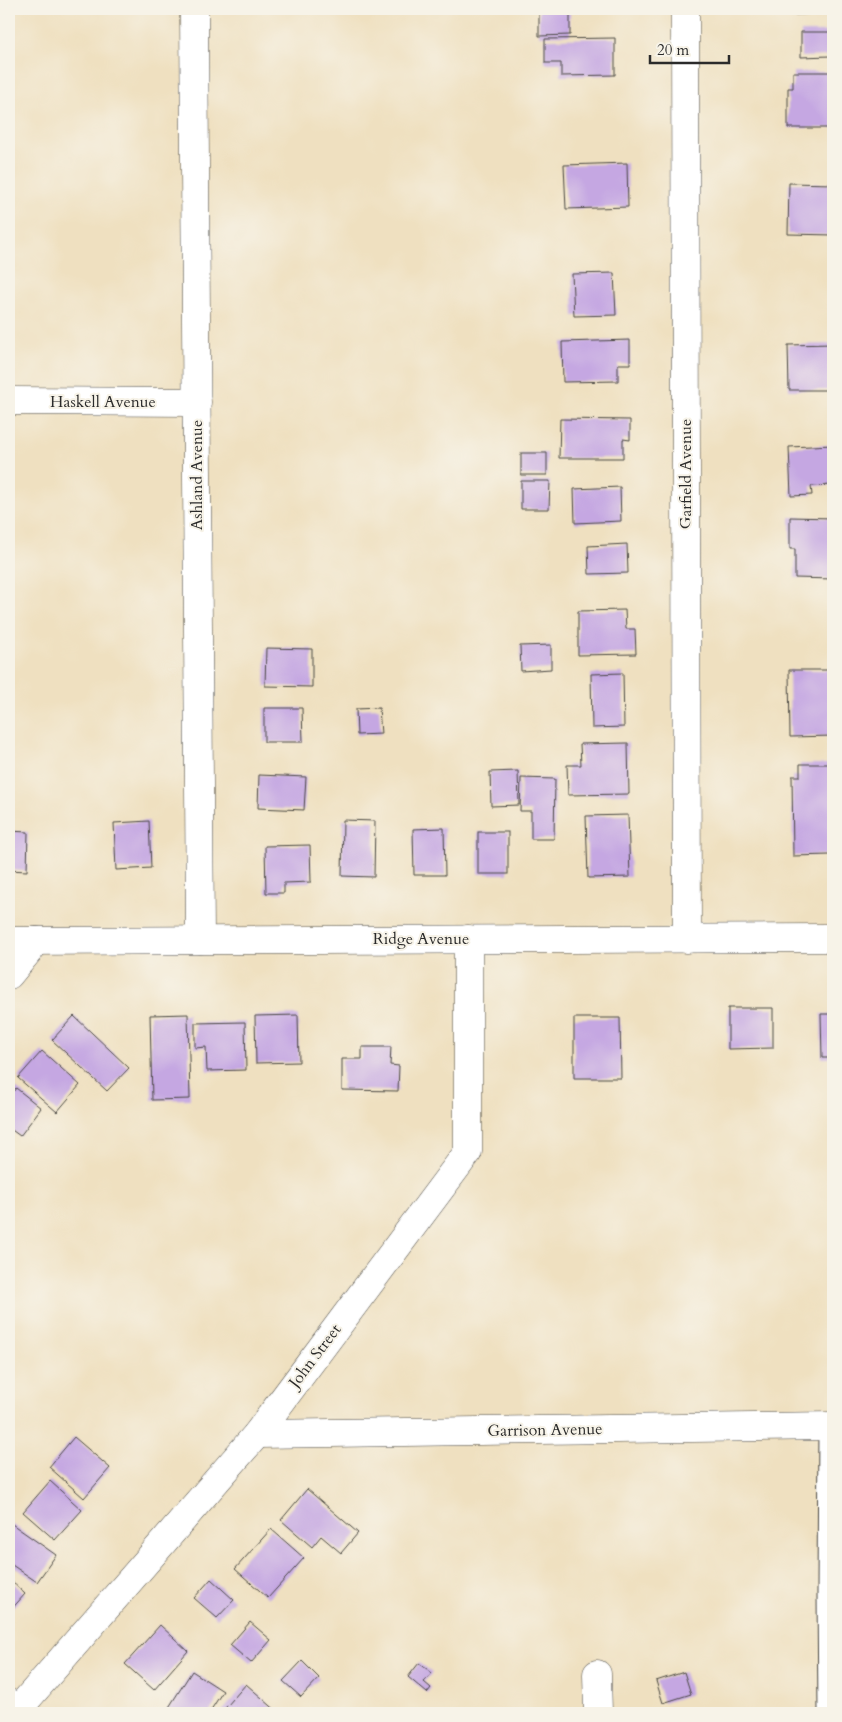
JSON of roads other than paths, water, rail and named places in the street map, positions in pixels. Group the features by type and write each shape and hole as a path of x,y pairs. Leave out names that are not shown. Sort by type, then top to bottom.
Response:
{"street":[{"name":"Ashland Avenue","path":"194,9 200,940"},
{"name":"Garfield Avenue","path":"685,9 687,939"},
{"name":"Haskell Avenue","path":"9,401 197,402"},
{"name":"Ridge Avenue","path":"9,941 833,938"},
{"name":"John Street","path":"15,1710 257,1434 468,1152 468,939"},
{"path":"9,975 36,941"},
{"name":"Garrison Avenue","path":"257,1434 829,1426"},
{"path":"597,1674 598,1713"}],"lane":[{"path":"826,1713 825,1593 829,1426"}]}
